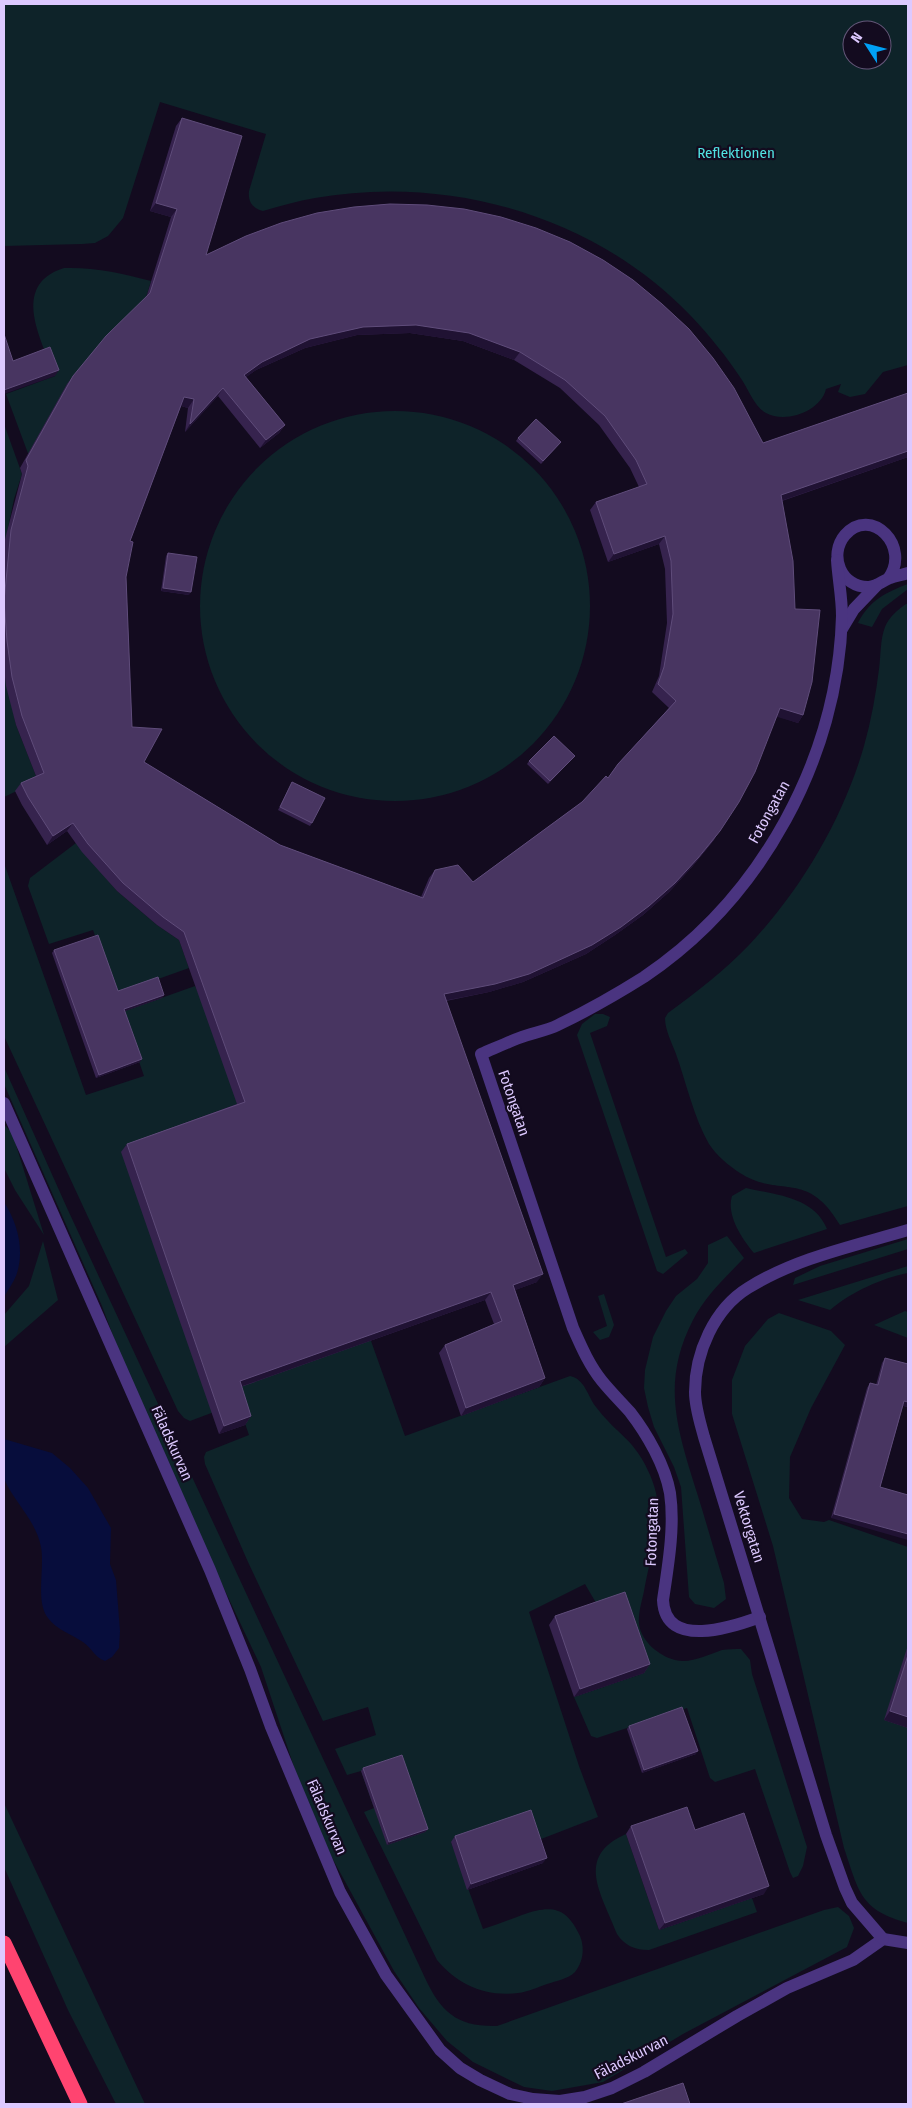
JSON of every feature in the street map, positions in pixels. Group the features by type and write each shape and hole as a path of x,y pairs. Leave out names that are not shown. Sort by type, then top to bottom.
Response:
{"highway":[{"path":"4,1943 80,2104"}],"street":[{"name":"Fotongatan","path":"760,1617 744,1623 699,1632 680,1627 671,1620 667,1613 663,1600 671,1512 670,1492 666,1479 651,1446 631,1414 600,1380 579,1343 481,1054 518,1038 557,1026 644,976 713,918 750,876 769,849 806,779 826,716 835,677 841,631 842,614 837,560 840,542 852,529 870,525 886,532 908,546"},
{"name":"Fotongatan","path":"841,631 854,609 895,570 898,558 897,546 886,532"},
{"name":"Fotongatan","path":"837,560 841,572 848,580 865,587 908,573"},
{"name":"Fäladskurvan","path":"4,1103 210,1570 250,1669 271,1728 340,1892 386,1975 440,2050 460,2068 510,2094 533,2099 560,2101 585,2097 612,2088 644,2072 787,1988 853,1960 883,1939"},
{"name":"Vektorgatan","path":"883,1939 852,1904 826,1835 706,1446 696,1408 695,1393 697,1366 706,1338 720,1315 734,1298 760,1281 824,1254 908,1230"},
{"path":"883,1939 908,1943"}],"green space":[{"name":"Reflektionen","path":"4,4 908,4 908,365 883,372 865,394 850,397 838,392 841,384 826,389 823,397 817,404 802,413 792,416 774,416 762,410 755,403 742,380 711,338 690,315 652,281 610,252 565,228 517,210 467,198 417,192 366,192 315,198 263,211 252,204 249,198 249,191 266,134 160,102 123,218 108,236 95,243 4,246"},
{"path":"64,268 108,271 151,281 145,301 29,456 6,394 55,376 37,330 34,300 38,287 48,276"},
{"path":"395,411 433,415 452,419 470,426 503,444 533,468 557,498 575,531 582,549 586,568 590,606 586,644 582,663 575,681 557,714 533,744 503,768 470,786 452,793 433,797 395,801 357,797 338,793 320,786 287,768 257,744 233,714 215,681 208,663 204,644 200,606 204,568 208,549 215,531 233,498 257,468 287,444 320,426 338,419 357,415"},
{"path":"4,424 22,474 14,499 4,547"},
{"path":"908,584 908,589 882,609 872,627 858,623 867,609 879,598 892,590"},
{"path":"908,603 908,1206 840,1225 828,1208 816,1197 805,1191 755,1180 740,1173 715,1152 704,1134 695,1111 667,1032 665,1018 668,1013 710,981 749,945 786,901 818,852 844,800 864,746 875,698 883,632 895,613"},
{"path":"4,669 16,725 38,781 4,797"},
{"path":"76,843 117,891 157,925 179,940 189,968 116,994 93,930 49,944 28,886 30,878"},
{"path":"4,863 86,1095 144,1076 122,1012 195,986 371,1341 405,1436 570,1376 583,1384 599,1411 632,1445 642,1459 650,1476 656,1493 657,1504 654,1542 640,1611 640,1630 652,1647 663,1655 675,1660 693,1660 722,1650 741,1649 750,1660 752,1674 807,1847 803,1866 798,1876 793,1878 790,1872 755,1769 715,1782 710,1778 687,1708 597,1738 591,1736 574,1697 644,1673 599,1608 585,1584 529,1612 579,1766 598,1817 536,1841 451,1842 483,1929 532,1912 549,1909 557,1910 569,1919 580,1936 583,1950 580,1964 575,1972 565,1978 525,1992 506,1994 483,1991 473,1987 454,1976 437,1960 364,1812 374,1808 361,1771 347,1775 335,1749 376,1735 368,1707 323,1721 248,1562 205,1464 204,1457 206,1452 249,1435 238,1403 190,1421 184,1418 178,1411 4,1036"},
{"path":"595,1014 603,1014 610,1017 607,1026 590,1033 666,1257 685,1249 688,1253 663,1274 657,1271 577,1035 582,1024"},
{"path":"4,1067 67,1208 425,1978 437,2000 444,2008 452,2015 471,2024 497,2026 824,1910 838,1907 849,1916 854,1928 847,1947 683,2034 603,2082 552,2091 524,2087 473,2062 447,2041 419,2008 394,1971 330,1854 295,1770 261,1667 211,1561 124,1365 102,1306 4,1084"},
{"path":"4,1125 12,1132 44,1235 15,1190 4,1168"},
{"path":"746,1188 793,1199 804,1204 821,1218 827,1229 754,1253 740,1234 731,1211 732,1196"},
{"path":"727,1236 744,1258 710,1295 693,1320 683,1343 677,1365 675,1387 679,1429 684,1450 724,1583 726,1599 714,1608 695,1604 689,1597 681,1487 674,1467 654,1427 644,1388 645,1370 653,1337 666,1311 676,1296 697,1279 708,1263 708,1245"},
{"path":"908,1239 908,1249 793,1285 795,1278 820,1266"},
{"path":"43,1241 58,1300 4,1347 4,1315 29,1286"},
{"path":"908,1266 908,1273 888,1278 867,1287 847,1297 830,1310 798,1300"},
{"path":"604,1294 614,1325 609,1337 600,1340 593,1332 607,1326 598,1296"},
{"path":"905,1311 908,1312 908,1338 874,1325"},
{"path":"779,1313 831,1331 845,1345 811,1408 790,1457 789,1498 802,1519 824,1522 829,1520 908,1547 908,1923 880,1912 864,1897 858,1888 844,1848 773,1546 732,1414 732,1380 745,1346 768,1319"},
{"path":"4,1803 145,2104 116,2104 68,2010 4,1867"},
{"path":"626,1834 659,1930 752,1898 757,1912 649,1950 635,1948 627,1944 617,1934 596,1878 596,1865 601,1854 610,1843"}],"shaded area":[{"path":"4,1202 13,1219 19,1238 20,1257 16,1276 4,1297"},
{"path":"4,1439 52,1453 70,1468 88,1488 111,1528 110,1564 116,1580 120,1631 119,1648 112,1657 105,1661 98,1657 83,1642 56,1626 44,1611 41,1594 41,1547 35,1529 5,1481 3,1467"}],"building":[{"path":"182,118 242,136 206,255 246,236 281,223 317,213 390,204 464,209 501,217 536,228 570,242 603,260 633,280 689,329 713,358 734,388 763,443 908,393 908,451 781,495 793,561 795,609 820,610 812,682 803,715 780,708 755,772 739,802 720,831 675,883 621,927 592,945 529,974 495,984 444,994 543,1274 513,1285 545,1378 466,1408 445,1345 502,1321 491,1292 240,1381 251,1416 224,1426 127,1144 245,1102 184,932 123,883 88,844 73,823 53,836 21,783 44,773 22,716 12,677 4,601 11,530 28,466 26,460 73,376 106,336 150,293 177,209 156,203","holes":["416,325 469,333 520,352 565,380 605,416 636,460 647,484 596,502 614,554 665,536 671,561 673,614 664,667 658,684 676,701 618,764 608,778 606,776 582,802 473,882 458,865 435,870 423,898 280,845 144,762 162,729 132,727 126,577 133,542 130,541 184,397 194,399 190,424 223,388 266,440 285,425 244,375 262,362 310,339 363,327"]},
{"path":"4,334 13,361 50,347 59,370 4,390"},
{"path":"536,419 561,442 543,461 518,438"},
{"path":"168,553 197,557 191,592 163,588"},
{"path":"554,736 575,756 550,781 529,761"},
{"path":"292,782 325,798 312,823 280,807"},
{"path":"98,935 118,991 158,977 164,995 124,1009 142,1059 99,1075 54,950"},
{"path":"885,1358 908,1364 908,1402 904,1401 880,1487 908,1495 908,1534 834,1514 870,1383 878,1385"},
{"path":"625,1592 650,1664 580,1689 555,1616"},
{"path":"908,1655 908,1717 890,1711"},
{"path":"682,1707 698,1751 644,1770 629,1726"},
{"path":"402,1755 428,1829 389,1842 363,1768"},
{"path":"687,1807 695,1830 744,1813 769,1886 665,1923 631,1826"},
{"path":"531,1810 547,1858 471,1884 455,1836"},
{"path":"683,2083 690,2104 621,2104"}]}
